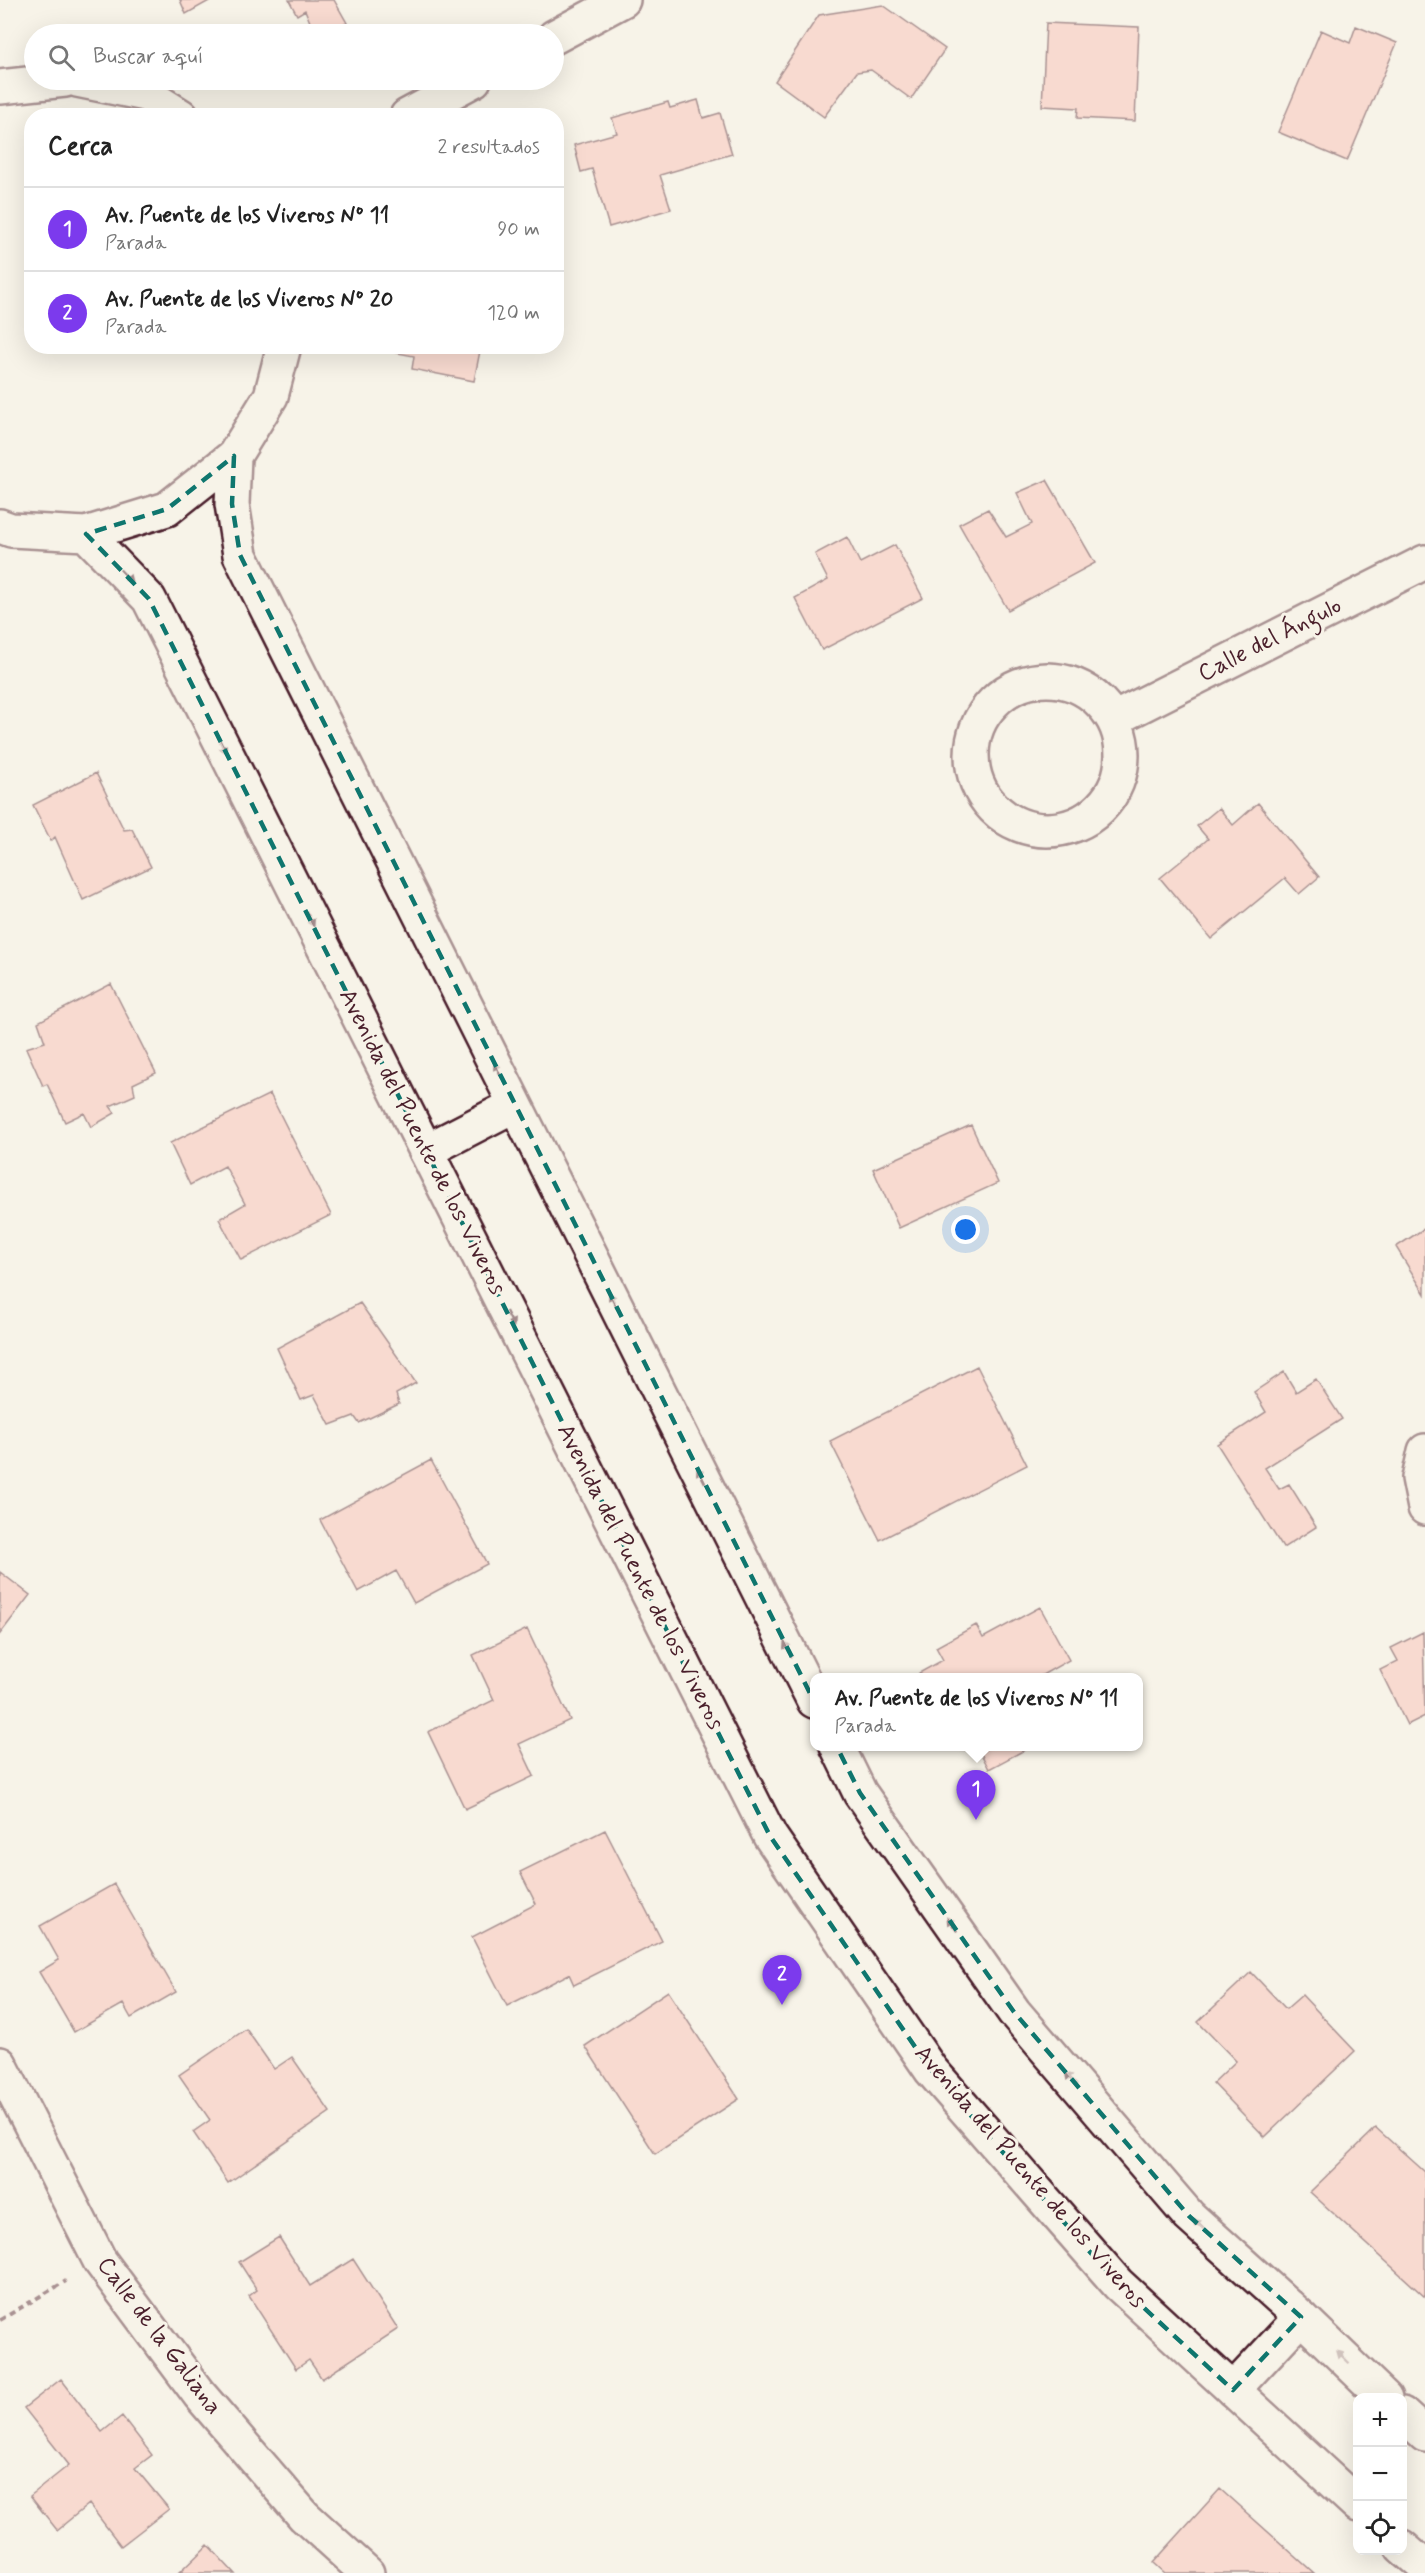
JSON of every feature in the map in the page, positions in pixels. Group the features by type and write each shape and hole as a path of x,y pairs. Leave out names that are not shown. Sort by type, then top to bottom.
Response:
{"street":[{"path":"564,32 624,0"},
{"path":"0,87 24,84"},
{"path":"126,90 146,94 169,108"},
{"path":"422,108 455,90"},
{"path":"0,526 11,530 86,534 167,509 234,456 271,396 282,354"},
{"path":"234,456 232,504 240,555 810,1693"},
{"name":"Avenida del Puente de los Viveros","path":"86,534 149,599 770,1836 931,2070 1118,2284 1354,2501"},
{"name":"Calle del Ángulo","path":"1114,719 1425,562"},
{"path":"1054,679 1078,685 1099,699 1114,719 1122,742 1122,768 1114,792 1098,812 1077,825 1052,831 1027,828 1004,818 986,800 975,778 971,753 976,728 988,707 1006,691 1030,681 1054,679"},
{"path":"426,1151 515,1105"},
{"path":"1425,1451 1419,1478 1425,1508"},
{"path":"839,1751 860,1793 1014,2012 1189,2216 1381,2393"},
{"name":"Calle de la Galiana","path":"0,2064 100,2260 199,2394 304,2516 367,2573"},
{"path":"1233,2390 1301,2317"},
{"path":"1407,2419 1425,2435"},
{"path":"1407,2551 1425,2567"}],"path":[{"path":"0,2320 100,2260"}],"highlighted area":[{"path":"234,456 232,504 240,555 860,1793 1014,2012 1189,2216 1301,2317 1233,2390 1118,2284 931,2070 770,1836 149,599 86,534 167,509"}],"building":[{"path":"180,0 211,0 186,14"},
{"path":"289,0 334,0 347,23 311,24 305,10 297,15"},
{"path":"883,5 945,49 911,99 871,70 857,72 824,117 775,81 819,15"},
{"path":"1046,23 1139,27 1135,121 1077,118 1078,108 1042,106"},
{"path":"1356,26 1397,43 1347,161 1278,132 1321,30 1350,43"},
{"path":"698,100 703,118 720,113 732,154 660,175 671,209 609,227 592,169 581,172 574,145 617,133 612,118 668,102 670,108"},
{"path":"403,354 479,354 474,381 412,369 414,356"},
{"path":"1047,480 1095,563 1008,610 959,524 988,509 1006,537 1032,524 1017,493"},
{"path":"847,537 860,563 895,545 923,598 822,650 795,598 828,580 815,554"},
{"path":"96,773 124,830 132,829 151,867 83,900 55,837 51,841 33,805"},
{"path":"1258,803 1319,877 1299,894 1285,878 1211,939 1160,878 1208,839 1197,826 1219,808 1233,825"},
{"path":"111,984 156,1073 133,1084 135,1095 110,1106 115,1113 91,1127 84,1113 65,1122 47,1084 43,1086 26,1048 45,1042 38,1022"},
{"path":"270,1094 331,1215 241,1260 219,1219 245,1204 225,1166 190,1185 170,1143"},
{"path":"971,1125 998,1183 899,1228 873,1169"},
{"path":"1425,1228 1425,1294 1396,1247"},
{"path":"360,1303 416,1383 396,1394 399,1404 359,1423 354,1416 330,1425 314,1395 301,1400 277,1348"},
{"path":"977,1366 1027,1465 880,1540 830,1441"},
{"path":"1284,1372 1296,1392 1316,1379 1342,1419 1265,1468 1279,1489 1289,1484 1316,1527 1283,1548 1217,1444 1266,1412 1254,1392"},
{"path":"431,1460 487,1564 414,1603 396,1571 358,1592 320,1520"},
{"path":"0,1572 30,1595 0,1634"},
{"path":"1040,1607 1069,1660 1046,1673 919,1673 943,1660 936,1647 976,1625 983,1638"},
{"path":"527,1629 570,1720 519,1744 534,1776 465,1809 428,1732 494,1700 473,1655"},
{"path":"1423,1632 1425,1716 1407,1725 1380,1670 1398,1661 1391,1648"},
{"path":"980,1751 1023,1751 989,1769"},
{"path":"605,1830 662,1941 574,1985 569,1974 507,2006 472,1937 536,1904 520,1872"},
{"path":"114,1884 176,1992 131,2018 123,2004 74,2032 39,1972 59,1960 40,1926"},
{"path":"1251,1972 1286,2009 1302,1995 1355,2051 1265,2137 1213,2083 1236,2061 1198,2022"},
{"path":"668,1991 739,2099 655,2154 585,2046"},
{"path":"246,2029 274,2069 292,2057 330,2112 228,2183 193,2132 210,2120 179,2075"},
{"path":"1376,2128 1425,2172 1425,2297 1310,2192"},
{"path":"279,2237 310,2286 353,2259 398,2329 322,2379 309,2360 296,2369 249,2296 257,2290 239,2262"},
{"path":"61,2379 102,2432 122,2416 152,2455 135,2468 169,2509 121,2546 89,2504 57,2530 30,2496 69,2465 24,2408"},
{"path":"1220,2489 1314,2573 1164,2573 1153,2563"},
{"path":"208,2545 234,2573 179,2573"}],"place":[{"name":"Av. Puente de los Viveros Nº 11","path":"976,1820"},
{"name":"Av. Puente de los Viveros Nº 20","path":"782,2005"}]}
